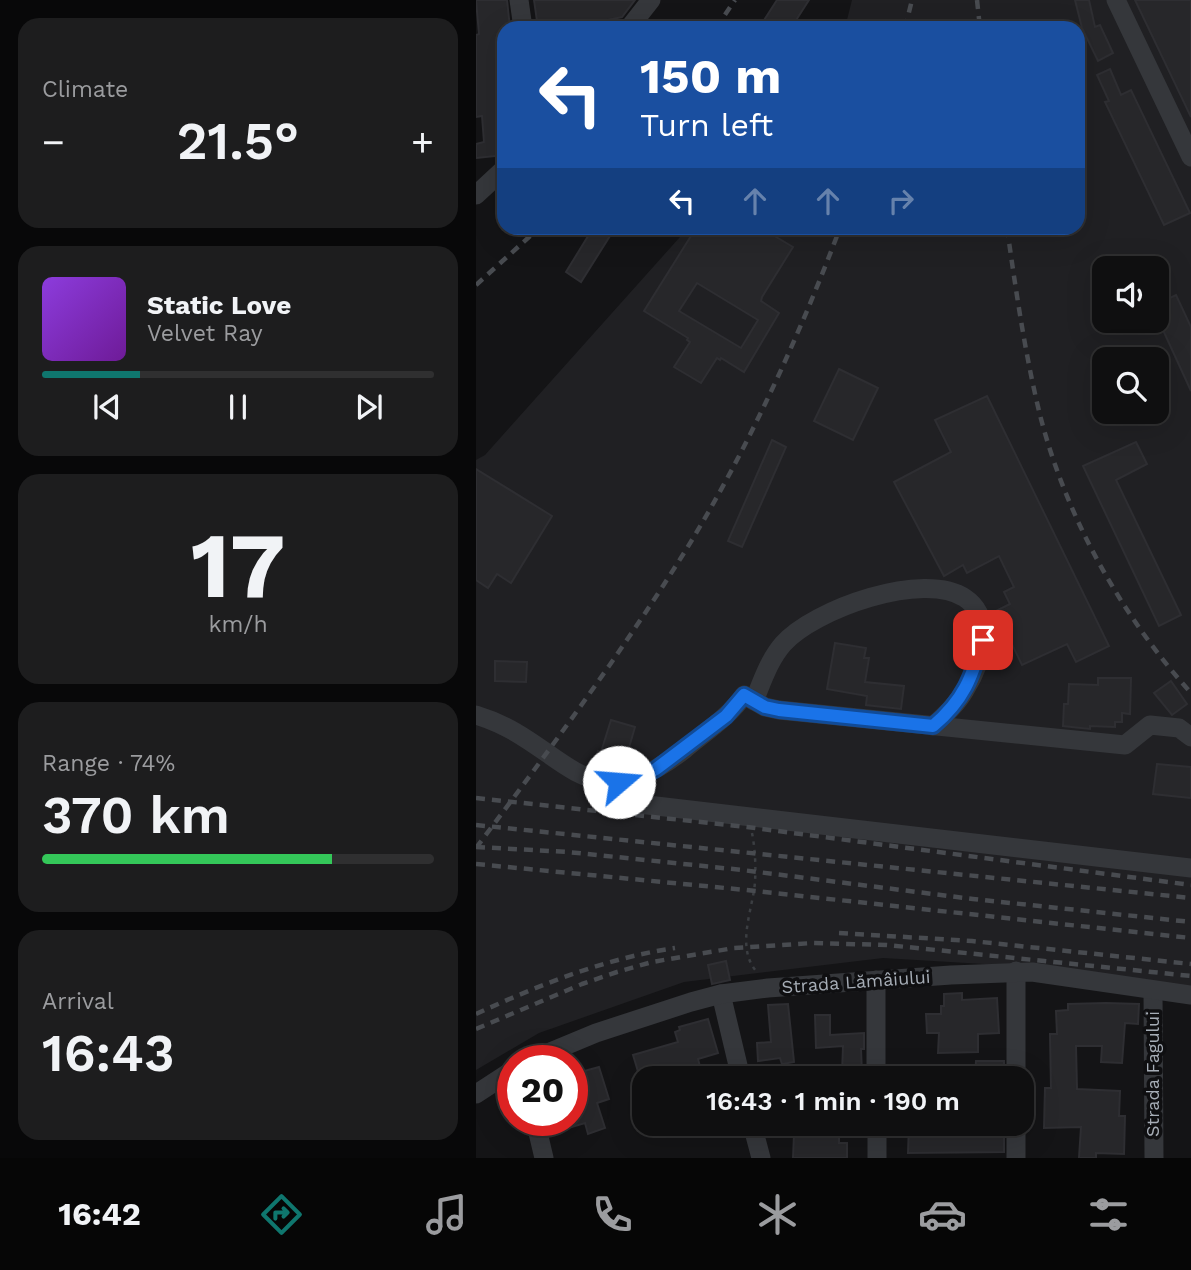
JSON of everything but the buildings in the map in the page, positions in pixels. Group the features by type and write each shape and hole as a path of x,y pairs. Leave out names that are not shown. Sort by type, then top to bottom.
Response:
{"street":[{"path":"519,0 522,21"},
{"path":"634,21 651,0"},
{"path":"1116,0 1191,157"},
{"path":"476,195 497,176"},
{"path":"754,701 769,665 782,645 817,617 878,595 935,590 965,598 981,618 984,629 967,689 933,726"},
{"path":"611,783 631,780 656,769 726,716 744,695 765,707 779,710 1125,745 1150,725 1179,728 1191,737"},
{"path":"476,715 519,733 575,773 611,783 639,804 750,819 1191,868"},
{"path":"1016,971 1016,1066"},
{"name":"Strada Lămâiului","path":"567,1045 596,1033 721,994 771,988 1016,971 1191,995"},
{"path":"876,980 876,1066"},
{"name":"Strada Fagului","path":"1153,989 1154,1158"},
{"path":"721,994 738,1066"},
{"path":"476,1094 497,1080"},
{"path":"539,1136 544,1158"},
{"path":"755,1136 761,1158"},
{"path":"877,1136 877,1158"},
{"path":"1016,1136 1016,1158"}],"path":[{"path":"750,819 754,842 755,884 745,928 751,966 771,988"}],"shaded area":[{"path":"852,0 1191,0 1191,987 1017,966 883,958 684,982 539,1033 519,1045 497,1045 497,1058 476,1070 476,460 485,455 682,235 1085,235 1085,21 847,21"}],"railway":[{"path":"721,21 735,0"},
{"path":"907,21 912,0"},
{"path":"977,0 979,21"},
{"path":"476,285 531,235"},
{"path":"476,848 609,666 707,515 770,394 837,235"},
{"path":"1008,235 1021,322 1040,415 1065,491 1119,598 1165,663 1191,693"},
{"path":"476,798 747,827 1191,885"},
{"path":"476,825 1191,898"},
{"path":"476,847 568,852 742,870 973,899 1191,922"},
{"path":"476,864 1191,938"},
{"path":"839,933 972,941 1191,964"},
{"path":"476,1029 617,972 652,962 734,948 813,943 887,945 1191,976"},
{"path":"476,1014 573,974 624,958 675,948"}],"route":[{"path":"619,782 643,776 674,757 726,716 744,695 765,707 779,710 933,726 967,689 983,640"}]}
